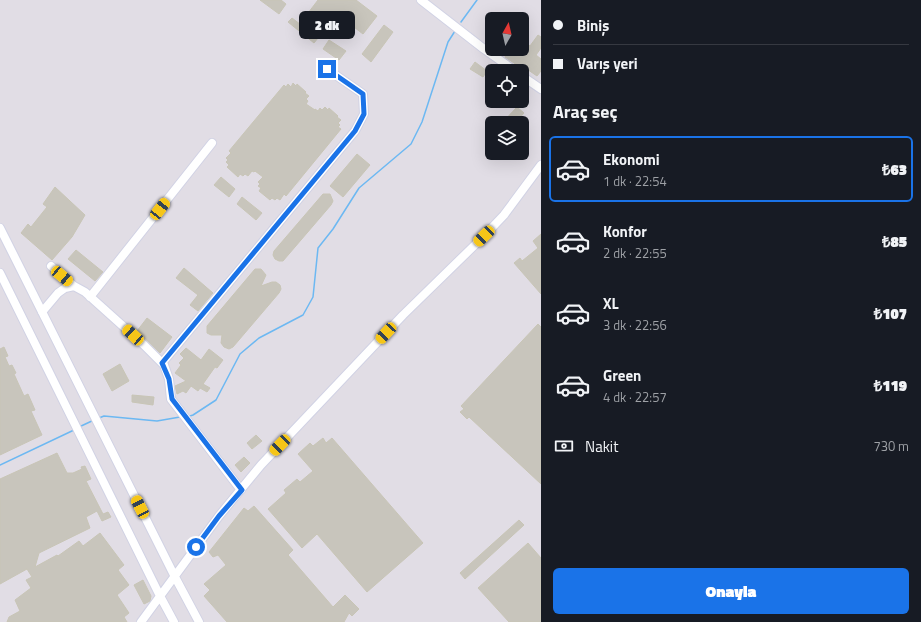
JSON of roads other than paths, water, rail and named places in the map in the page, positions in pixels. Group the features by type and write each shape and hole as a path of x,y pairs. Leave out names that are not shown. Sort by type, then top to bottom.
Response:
{"street":[{"path":"421,0 505,64"},
{"path":"162,363 355,131 364,114 363,94 327,69"},
{"path":"529,81 541,89"},
{"path":"90,297 212,143"},
{"path":"141,622 219,516 242,490 261,465 398,320 494,226 504,215 541,165"},
{"path":"0,228 199,622"},
{"path":"51,266 74,286 90,297 162,363 169,379 172,399 242,490"},
{"path":"0,273 174,622"},
{"path":"42,312 58,293 65,288 74,286"}],"waterway":[{"path":"461,22 477,0"},
{"path":"190,416 216,400 240,354 259,338 303,315 313,297 318,248 333,229 359,188 411,144 422,122 448,42 455,31"},
{"path":"99,418 104,416 157,421 180,417"},
{"path":"79,427 94,420"},
{"path":"0,465 74,430"}]}
